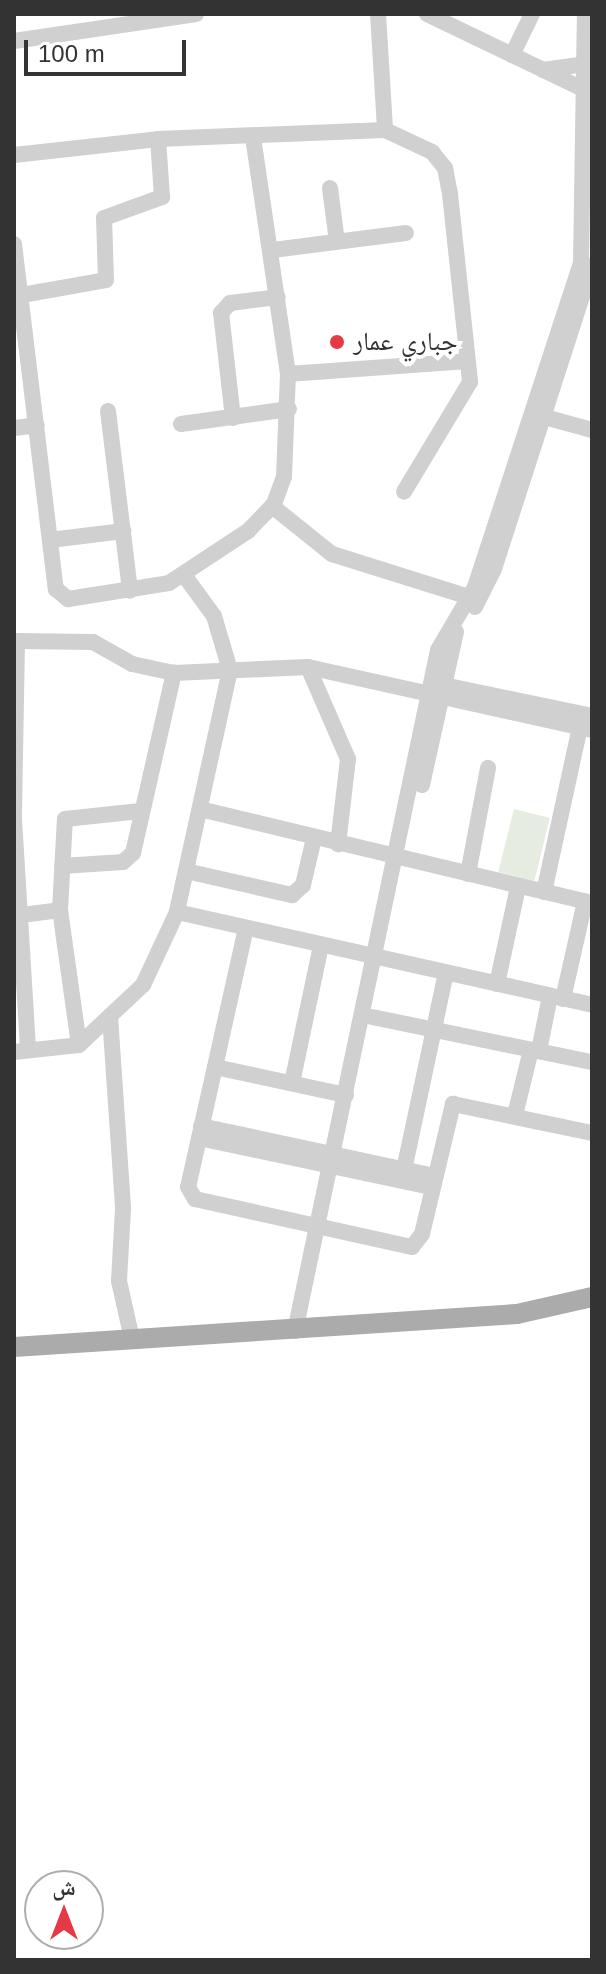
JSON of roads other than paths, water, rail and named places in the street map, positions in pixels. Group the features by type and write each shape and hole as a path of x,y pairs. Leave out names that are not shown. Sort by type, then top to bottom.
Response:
{"main road":[{"path":"14,1347 300,1331 517,1314 592,1297"}],"street":[{"path":"14,41 196,14"},
{"path":"378,14 385,130"},
{"path":"427,14 585,90"},
{"path":"512,55 532,14"},
{"path":"300,1331 336,1161 346,1095 401,859 442,637 469,597 581,263 585,14"},
{"path":"543,70 585,64"},
{"path":"14,155 158,139 385,130 421,144 445,168 468,361 464,402 404,492"},
{"path":"14,244 50,540 61,597 130,591 184,575 272,506 284,477 288,374 273,250 253,136"},
{"path":"22,295 106,280 104,218 163,194 158,139"},
{"path":"330,188 337,242"},
{"path":"273,250 406,233"},
{"path":"434,690 452,640 494,569 592,265"},
{"path":"233,418 221,313 230,303 278,297"},
{"path":"288,374 468,361"},
{"path":"181,424 289,409"},
{"path":"108,411 130,591"},
{"path":"541,416 592,430"},
{"path":"14,428 37,425"},
{"path":"272,506 332,554 469,597"},
{"path":"50,540 123,531"},
{"path":"184,575 214,616 230,670 177,912 147,978 79,1045 21,1051 16,641 93,642 132,664 174,673 230,670 308,667 434,690 588,724 544,892"},
{"path":"308,667 348,759 338,844"},
{"path":"62,866 128,859 174,673"},
{"path":"468,874 488,768"},
{"path":"200,809 589,902 535,1050 515,1115"},
{"path":"79,1045 60,910 68,817 141,811"},
{"path":"186,871 292,895 303,885 314,838"},
{"path":"497,984 518,887"},
{"path":"17,916 60,910"},
{"path":"177,912 592,1005"},
{"path":"246,928 188,1187 195,1199 412,1247 420,1241 453,1104 592,1133"},
{"path":"292,1083 321,945"},
{"path":"336,1161 372,1017 380,959"},
{"path":"404,1170 446,973"},
{"path":"110,1016 123,1209 119,1281 132,1339"},
{"path":"372,1017 592,1062"},
{"path":"215,1067 346,1095"},
{"path":"200,1132 434,1182"},
{"path":"336,1161 404,1170 434,1182"}],"place":[{"name":"جباري عمار","path":"337,342"}]}
